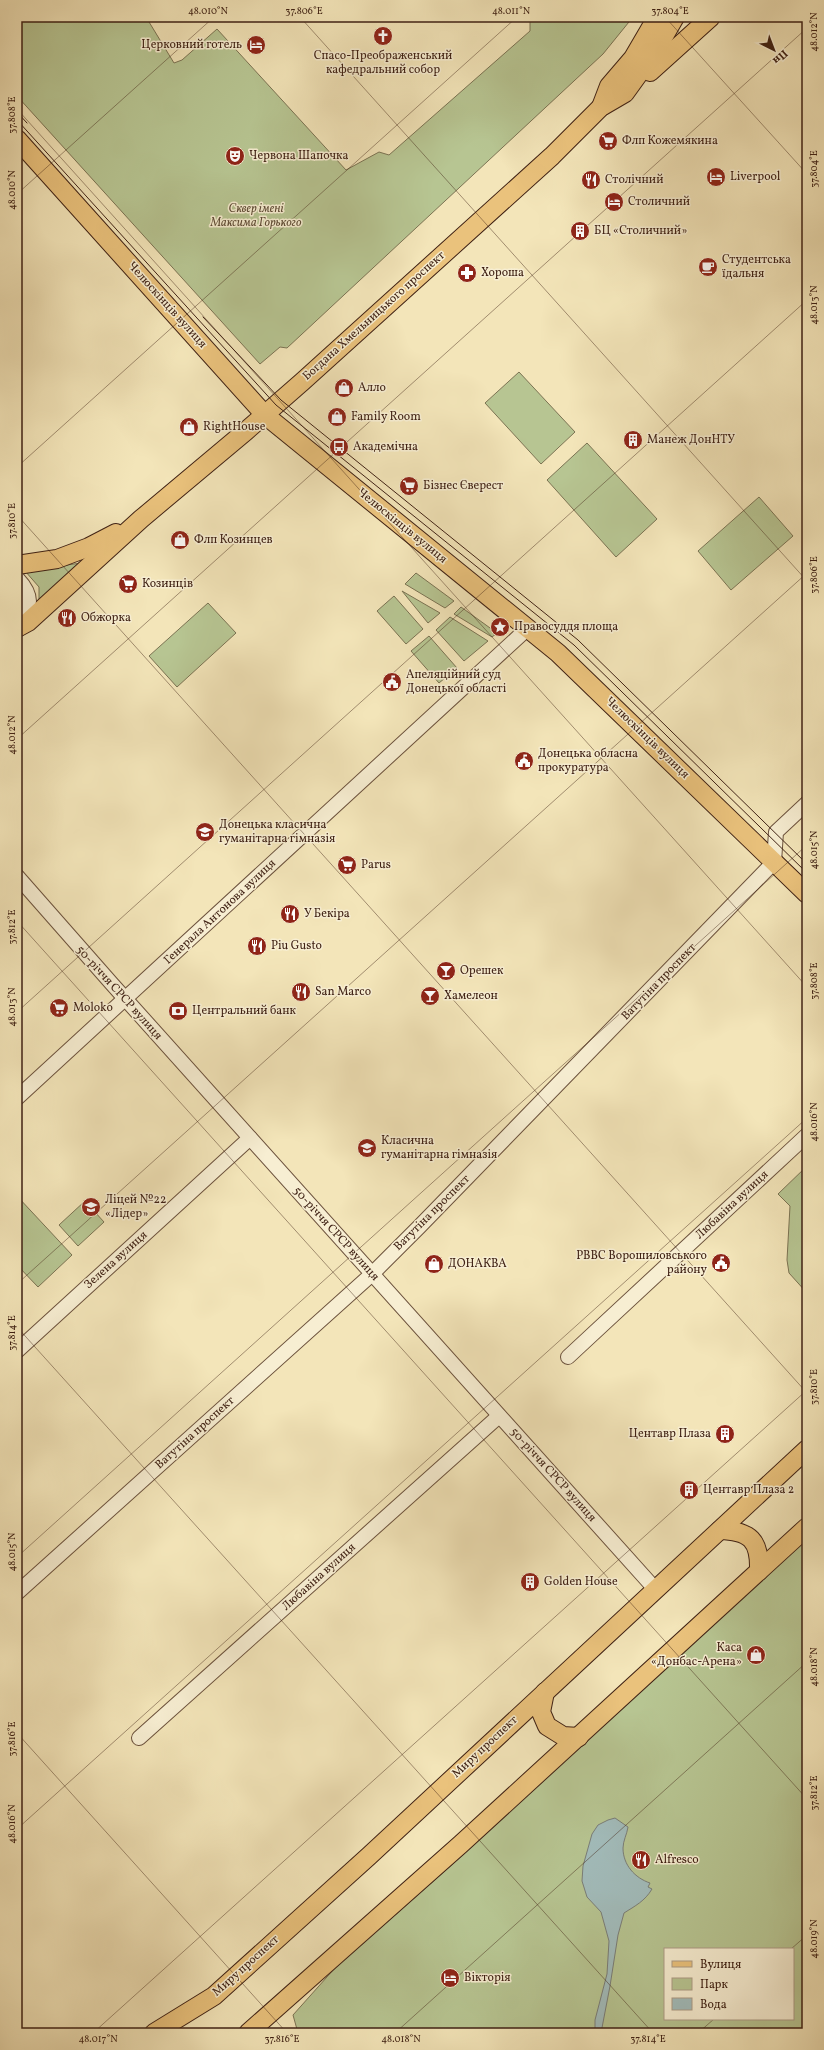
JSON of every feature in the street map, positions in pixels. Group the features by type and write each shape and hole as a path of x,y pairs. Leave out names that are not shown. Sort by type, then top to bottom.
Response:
{"main road":[{"name":"Богдана Хмельницького проспект","path":"601,107 608,86 633,58 657,17"},
{"name":"Богдана Хмельницького проспект","path":"17,628 28,622 141,519 265,415 552,156 601,107 625,93 656,50 675,17"},
{"path":"625,93 711,17"},
{"name":"Челюскінців вулиця","path":"17,139 265,415 528,628 569,663 807,894"},
{"name":"Богдана Хмельницького проспект","path":"17,565 57,560 89,547 141,519"},
{"name":"Миру проспект","path":"154,2033 214,1996 369,1856 807,1449"},
{"path":"248,2033 579,1737 807,1527"},
{"path":"720,1530 738,1531 750,1539 758,1547 760,1571"},
{"path":"545,1692 541,1712 547,1726 563,1736 579,1737"}],"street":[{"path":"17,578 26,588 30,601 26,615 17,624"},
{"name":"Генерала Антонова вулиця","path":"17,1098 528,628"},
{"path":"774,862 776,832 807,803"},
{"name":"Ватутіна проспект","path":"17,1593 372,1274 774,862"},
{"name":"50-річчя СРСР вулиця","path":"17,876 125,1000 656,1590"},
{"name":"Любавіна вулиця","path":"568,1357 807,1135"},
{"name":"Зелена вулиця","path":"17,1351 250,1138"},
{"name":"Любавіна вулиця","path":"139,1738 499,1416"}],"green space":[{"name":"Сквер імені Максима Горького","path":"17,17 146,17 174,63 182,60 217,29 346,170 379,152 389,155 530,31 530,17 633,17 603,54 287,348 280,347 260,364 17,96"},
{"path":"519,372 575,432 541,464 485,403"},
{"path":"587,443 657,519 616,557 547,480"},
{"path":"759,497 793,536 731,590 698,551"},
{"path":"81,563 39,602 39,587 25,571"},
{"path":"416,573 454,601 445,608 405,584"},
{"path":"402,591 440,613 428,623"},
{"path":"394,596 423,629 406,644 377,611"},
{"path":"208,603 236,633 177,687 149,656"},
{"path":"461,607 497,633 492,637 454,614"},
{"path":"450,617 488,641 464,661 436,630"},
{"path":"429,636 457,668 439,683 411,651"},
{"path":"807,1166 807,1293 789,1273 787,1260 790,1206 778,1194"},
{"path":"17,1196 72,1255 38,1287 17,1265"},
{"path":"85,1201 104,1222 78,1246 59,1225"},
{"path":"807,1539 807,2033 298,2033 293,2015 335,1968 456,1861"}],"water":[{"path":"615,1818 628,1827 623,1848 625,1860 631,1870 639,1878 650,1883 648,1887 652,1889 643,1900 624,1913 618,1935 601,2033 595,2033 595,2020 607,1974 609,1941 601,1912 587,1897 582,1881 583,1866 592,1834 598,1825"}],"tram line":[{"path":"17,112 27,123"},
{"path":"17,120 276,405 574,645 807,873"},
{"path":"203,317 281,400 578,640 807,864"}],"place":[{"name":"Спасо-Преображенський кафедральний собор","path":"383,36"},
{"name":"Церковний готель","path":"256,45"},
{"name":"Флп Кожемякина","path":"608,141"},
{"name":"Червона Шапочка","path":"235,156"},
{"name":"Liverpool","path":"716,177"},
{"name":"Столічний","path":"591,180"},
{"name":"Столичний","path":"614,202"},
{"name":"БЦ «Столичний»","path":"580,231"},
{"name":"Студентська їдальня","path":"708,267"},
{"name":"Хороша","path":"467,273"},
{"name":"Алло","path":"344,388"},
{"name":"Family Room","path":"337,417"},
{"name":"RightHouse","path":"189,427"},
{"name":"Манеж ДонНТУ","path":"633,440"},
{"name":"Академічна","path":"339,447"},
{"name":"Бізнес Єверест","path":"409,486"},
{"name":"Флп Козинцев","path":"180,540"},
{"name":"Козинців","path":"128,584"},
{"name":"Обжорка","path":"67,618"},
{"name":"Правосуддя площа","path":"500,627"},
{"name":"Апеляційний суд Донецької області","path":"392,682"},
{"name":"Донецька обласна прокуратура","path":"524,761"},
{"name":"Донецька класична гуманітарна гімназія","path":"205,832"},
{"name":"Parus","path":"347,865"},
{"name":"У Бекіра","path":"290,914"},
{"name":"Piu Gusto","path":"257,946"},
{"name":"Орешек","path":"446,971"},
{"name":"San Marco","path":"301,992"},
{"name":"Хамелеон","path":"430,996"},
{"name":"Moloko","path":"59,1008"},
{"name":"Центральний банк","path":"178,1011"},
{"name":"Класична гуманітарна гімназія","path":"367,1148"},
{"name":"Ліцей №22 «Лідер»","path":"91,1207"},
{"name":"РВВС Ворошиловського району","path":"721,1263"},
{"name":"ДОНАКВА","path":"434,1264"},
{"name":"Центавр Плаза","path":"725,1434"},
{"name":"Центавр Плаза 2","path":"689,1490"},
{"name":"Golden House","path":"530,1582"},
{"name":"Каса «Донбас-Арена»","path":"756,1655"},
{"name":"Alfresco","path":"641,1860"},
{"name":"Вікторія","path":"450,1978"}]}
